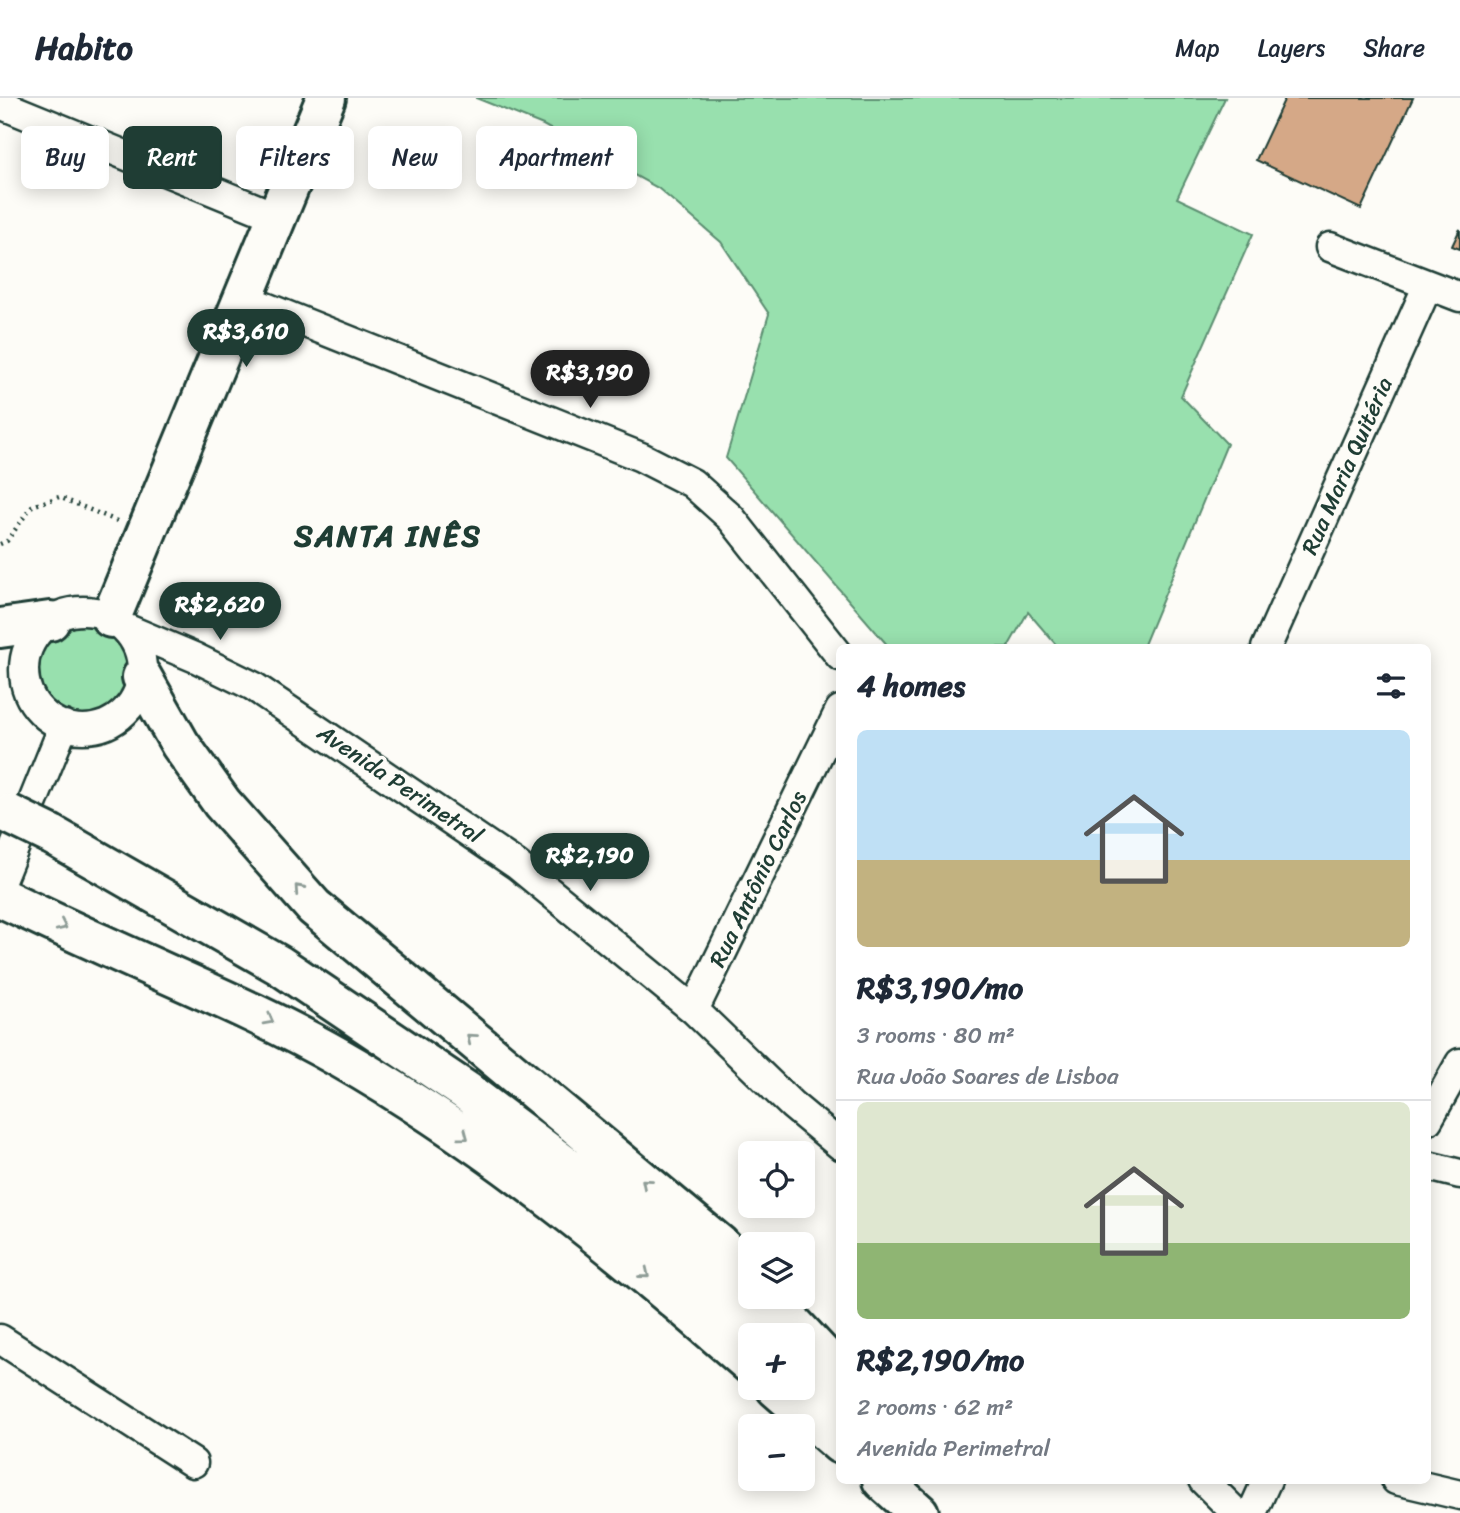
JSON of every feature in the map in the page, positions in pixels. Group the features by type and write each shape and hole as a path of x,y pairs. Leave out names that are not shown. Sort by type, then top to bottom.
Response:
{"main road":[{"path":"118,623 146,533 326,98"},
{"path":"0,628 50,621"},
{"path":"142,677 180,744 222,803 314,907 720,1245 738,1264"},
{"path":"4,812 52,835 279,965 466,1091 626,1212 707,1278 754,1323"},
{"path":"0,897 253,1012 340,1058 453,1128 646,1273 738,1354"},
{"path":"779,1309 836,1370"},
{"path":"815,1382 836,1402"},
{"path":"790,1400 836,1440"},
{"path":"886,1484 919,1513"},
{"path":"918,1484 943,1513"}],"street":[{"path":"0,104 277,217"},
{"path":"1330,247 1460,298"},
{"name":"Rua Maria Quitéria","path":"1268,644 1428,285"},
{"path":"243,298 641,457 692,483 731,518 836,651"},
{"path":"80,611 96,612 118,623 135,643 141,660 142,677 137,694 128,709 114,720 89,728 64,725 47,717 34,703 26,686 24,668 27,650 37,633 50,621 80,611"},
{"name":"Avenida Perimetral","path":"118,623 239,678 289,708 517,865 694,1010 792,1105 836,1142"},
{"name":"Rua Antônio Carlos","path":"694,1010 836,718"},
{"path":"0,883 64,725"},
{"path":"1431,1115 1460,1063"},
{"path":"1431,1167 1460,1174"},
{"path":"0,1339 193,1463"},
{"path":"1207,1484 1236,1513"},
{"path":"1252,1513 1265,1484"},
{"path":"1413,1484 1460,1495"}],"path":[{"path":"0,544 7,541 32,506 59,497 146,533"}],"green space":[{"path":"476,98 1225,98 1177,198 1253,234 1181,396 1227,444 1144,644 1055,644 1028,612 1010,644 886,644 726,458 769,314 721,242 658,188 637,176 637,126 545,126"},
{"path":"82,621 101,625 117,635 127,651 131,670 127,689 117,705 101,715 82,719 63,715 47,705 37,689 33,670 37,651 47,635 63,625"}],"building":[{"path":"1285,98 1413,98 1361,209 1256,160"},
{"path":"1460,229 1460,249 1452,246"}],"district":[{"name":"SANTA INÊS","path":"388,536"}]}
